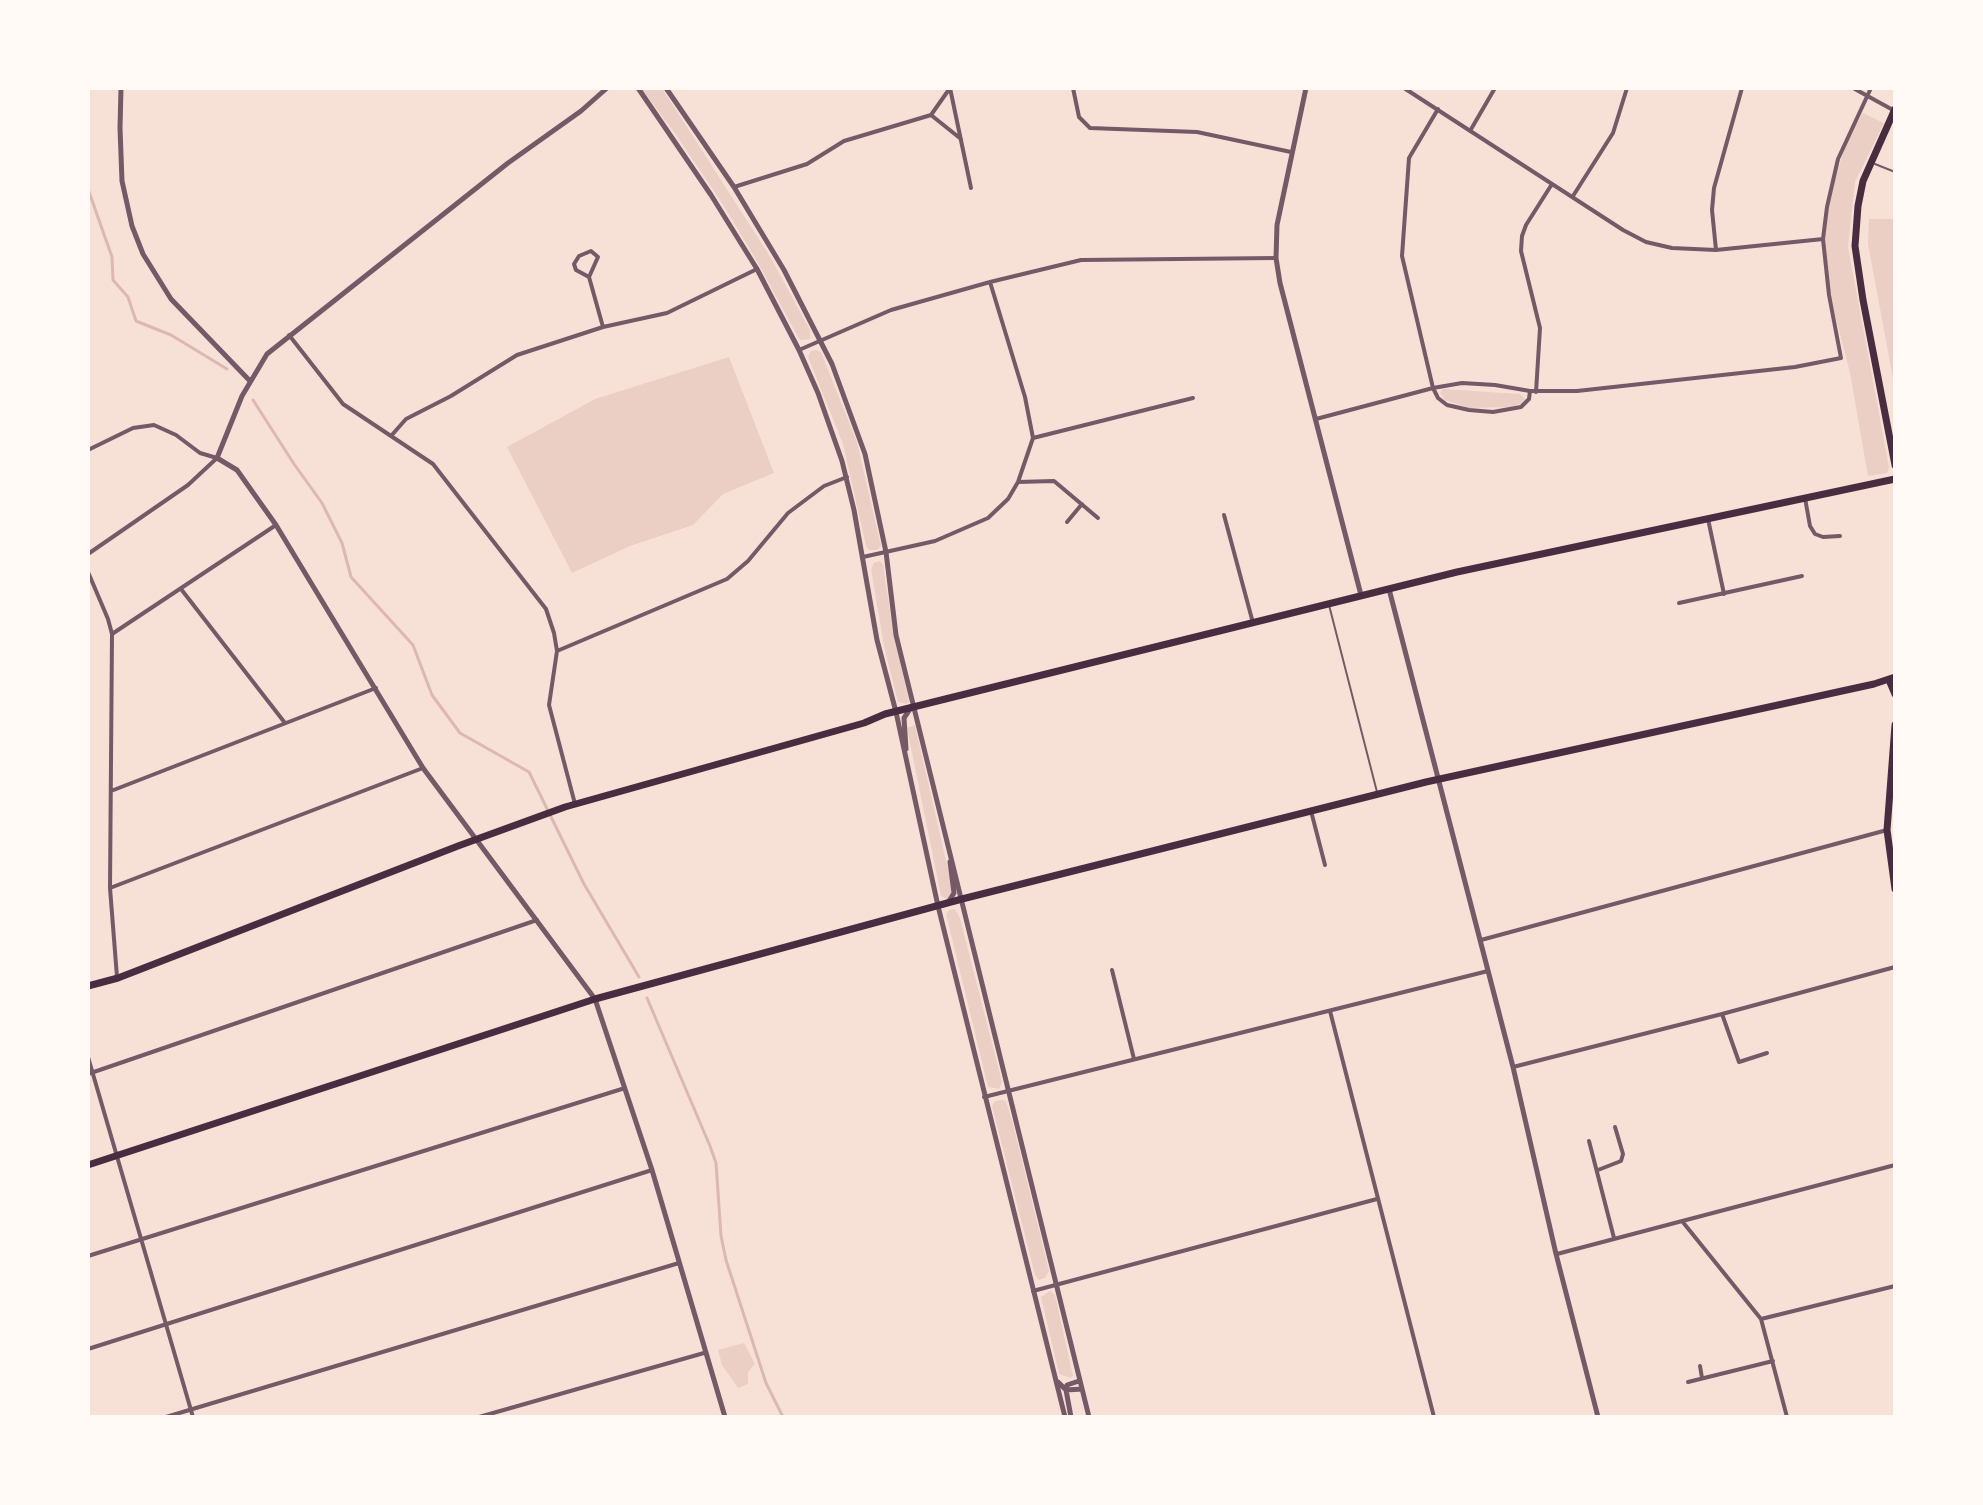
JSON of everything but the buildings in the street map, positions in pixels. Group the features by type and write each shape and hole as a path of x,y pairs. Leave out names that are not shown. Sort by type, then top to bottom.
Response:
{"main road":[{"path":"1894,110 1870,162 1858,206 1857,266 1895,465"},
{"path":"88,986 118,978 559,809 896,712 1389,588 1895,479"},
{"path":"88,1165 595,999 962,899 1437,780 1892,679 1895,694"},
{"path":"1895,725 1887,830 1895,889"}],"street":[{"path":"121,88 122,181 132,226 143,254 171,299 250,381"},
{"path":"88,554 188,485 217,458 250,381 267,354 607,88"},
{"path":"638,88 757,269 818,393 847,477 877,640 984,1097 1068,1417"},
{"path":"666,88 734,187 784,270 821,340 847,400 865,454 886,552 896,635 1089,1417"},
{"path":"734,187 807,164 844,141 931,115 950,88"},
{"path":"950,88 971,188"},
{"path":"1073,88 1079,117 1090,128 1197,132 1291,152"},
{"path":"1306,88 1277,225 1276,258 1361,595"},
{"path":"1404,88 1646,242 1672,248 1716,250 1823,239"},
{"path":"1470,131 1495,88"},
{"path":"1572,196 1613,133 1627,88"},
{"path":"1716,250 1712,210 1714,188 1742,88"},
{"path":"1853,88 1894,110"},
{"path":"1315,419 1462,383 1533,392 1577,391 1795,367 1841,358 1829,295 1823,239 1838,159 1871,88"},
{"path":"1438,109 1409,158 1402,256 1433,388 1438,398 1447,405 1493,412 1521,407 1533,392 1540,328 1521,251 1522,236 1552,184"},
{"path":"931,115 961,139"},
{"path":"589,277 576,270 574,264 579,256 591,251 598,257 589,277 603,327"},
{"path":"799,350 891,310 1081,260 1276,258"},
{"path":"391,436 406,419 451,396 517,355 603,327 667,313 757,269"},
{"path":"863,557 935,541 988,518 1008,499 1018,482 1033,438 1025,397 990,282"},
{"path":"289,335 343,404 433,464 546,609 557,651 549,705 575,804"},
{"path":"1033,438 1193,398"},
{"path":"88,450 133,428 154,425 176,435 200,453 217,458 237,470 276,525 423,768 595,999 652,1170 725,1417"},
{"path":"557,651 727,579 748,561 788,513 824,486 847,477"},
{"path":"1018,482 1054,481 1098,518"},
{"path":"1805,498 1810,526 1815,534 1840,536"},
{"path":"1067,522 1082,504"},
{"path":"1224,515 1253,623"},
{"path":"1708,519 1724,594"},
{"path":"112,634 276,525"},
{"path":"88,572 112,634 110,888 118,978"},
{"path":"1679,603 1802,576"},
{"path":"1389,588 1481,940 1598,1417"},
{"path":"181,589 285,723"},
{"path":"111,791 376,688"},
{"path":"913,708 904,718 913,793"},
{"path":"110,888 423,768"},
{"path":"1311,811 1325,865"},
{"path":"1481,940 1887,830"},
{"path":"941,905 954,893 946,833"},
{"path":"90,1073 537,920"},
{"path":"1513,1067 1895,967"},
{"path":"1112,970 1134,1059"},
{"path":"984,1097 1488,971"},
{"path":"1330,1011 1434,1417"},
{"path":"1722,1014 1739,1062 1767,1053"},
{"path":"88,1057 90,1073 193,1417"},
{"path":"88,1256 625,1088"},
{"path":"1598,1170 1621,1161 1623,1154 1615,1127"},
{"path":"1589,1141 1614,1238"},
{"path":"1556,1254 1895,1165"},
{"path":"88,1349 652,1170"},
{"path":"1033,1291 1377,1199"},
{"path":"1682,1221 1761,1319 1787,1417"},
{"path":"166,1417 679,1263"},
{"path":"1761,1319 1895,1286"},
{"path":"479,1417 704,1353"},
{"path":"1688,1382 1773,1361"},
{"path":"1700,1366 1702,1378"},
{"path":"1054,1373 1057,1382 1066,1390 1082,1389"},
{"path":"1068,1417 1067,1385 1079,1381"}],"lane":[{"path":"1870,162 1895,172"},
{"path":"1328,604 1378,794"}],"shaded area":[{"path":"641,88 662,88 771,258 810,330 810,339 801,340 798,337 722,203"},
{"path":"1863,113 1884,123 1855,182 1848,247 1889,467 1887,473 1868,476 1850,373 1830,295 1823,236 1835,178 1848,138"},
{"path":"1869,219 1895,219 1894,384 1868,244"},
{"path":"811,351 821,352 857,442 881,546 877,550 869,550 866,546 843,444 808,357"},
{"path":"729,357 774,473 723,494 693,525 630,546 572,573 507,447 595,399"},
{"path":"1443,389 1520,394 1525,399 1512,407 1469,408 1445,400 1440,393"},
{"path":"879,561 883,564 894,637 909,701 907,704 898,702 884,646 871,569"},
{"path":"915,725 953,891 946,899 941,896 907,728"},
{"path":"955,909 960,918 1002,1082 999,1089 988,1087 946,914"},
{"path":"995,1101 1006,1101 1013,1124 1049,1271 1045,1278 1039,1280 1035,1275 992,1106"},
{"path":"1050,1291 1055,1295 1073,1376 1070,1378 1059,1374 1041,1297"},
{"path":"744,1343 755,1364 748,1372 748,1384 738,1388 722,1365 718,1350"}],"waterway":[{"path":"88,189 112,257 113,280 128,297 136,321 171,335 227,369"},
{"path":"253,400 322,503 342,543 351,577 413,645 432,695 460,733 529,772 584,884 639,977"},
{"path":"647,998 716,1163 721,1236 726,1260 766,1383 783,1417"}]}
